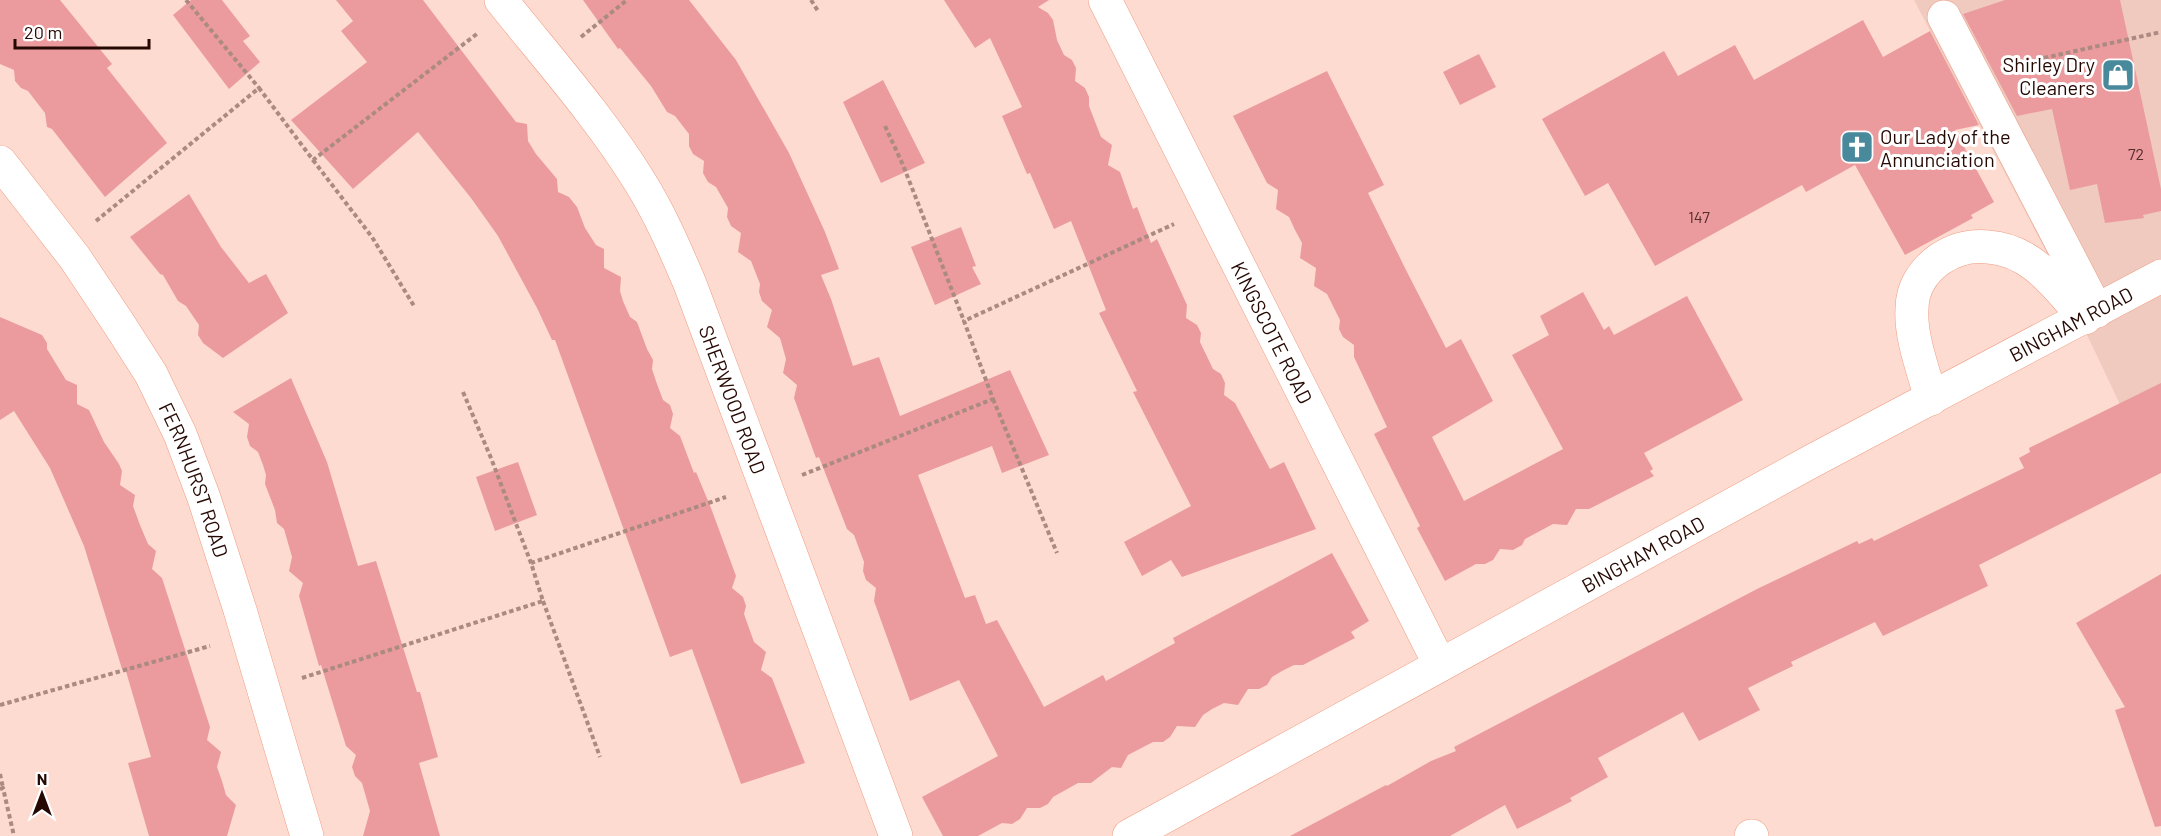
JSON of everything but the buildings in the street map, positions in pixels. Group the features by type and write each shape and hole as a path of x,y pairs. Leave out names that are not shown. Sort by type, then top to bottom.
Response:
{"street":[{"name":"SHERWOOD ROAD","path":"501,0 592,115 639,181 666,227 694,295 896,836"},
{"name":"KINGSCOTE ROAD","path":"1106,0 1440,665"},
{"path":"1944,17 2091,314"},
{"name":"FERNHURST ROAD","path":"0,162 75,258 119,324 151,374 180,434 204,498 307,836"},
{"path":"1931,399 1913,327 1912,309 1915,288 1926,271 1957,249 1977,246 1999,247 2018,253 2036,265 2091,314"},
{"name":"BINGHAM ROAD","path":"1129,836 1820,456 2161,276"}],"path":[{"path":"186,0 260,88 372,237 414,306"},
{"path":"575,42 627,0"},
{"path":"811,0 818,11"},
{"path":"313,160 483,28"},
{"path":"1980,87 2044,58 2161,32"},
{"path":"92,224 260,88"},
{"path":"885,126 903,165 993,399 1057,553"},
{"path":"964,321 1181,221"},
{"path":"464,392 531,563 600,757"},
{"path":"796,477 993,399"},
{"path":"531,563 735,494"},
{"path":"296,681 543,601"},
{"path":"0,705 217,644"},
{"path":"0,774 14,836"}],"shaded area":[{"path":"1914,0 2161,0 2161,450 2145,457 2060,278"}],"place":[{"name":"Shirley Dry Cleaners","path":"2118,75"},
{"name":"Our Lady of the Annunciation","path":"1857,147"}]}
